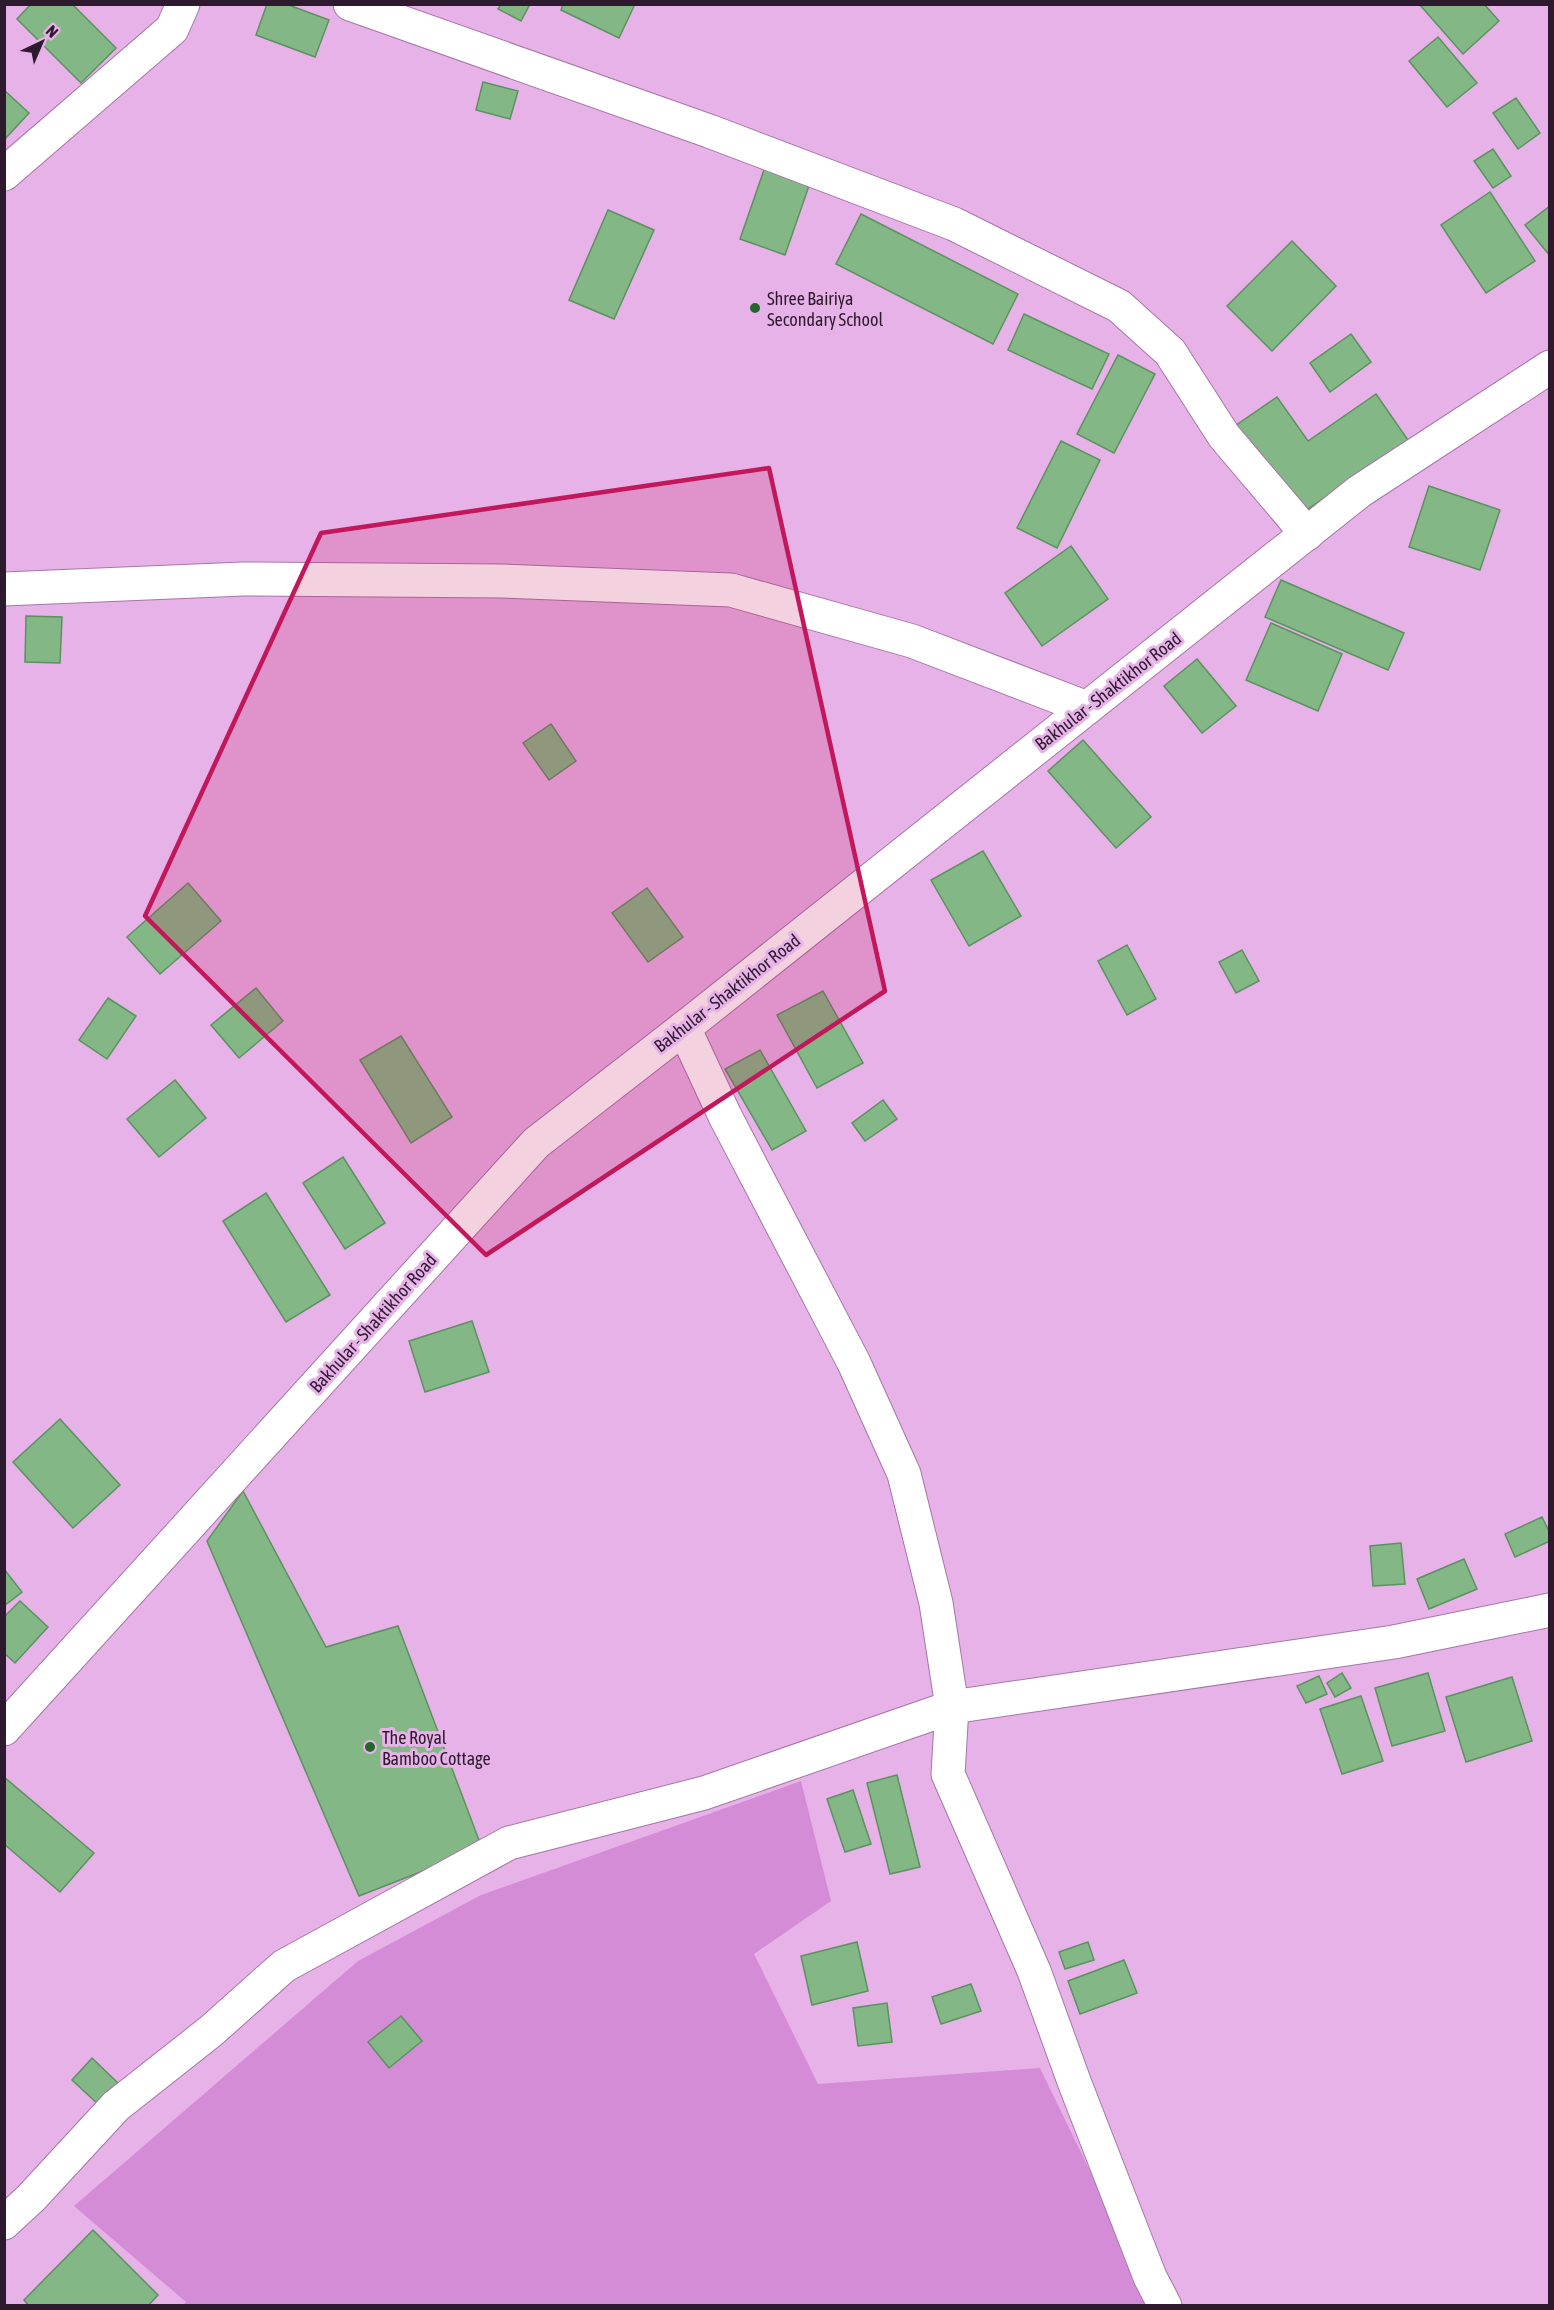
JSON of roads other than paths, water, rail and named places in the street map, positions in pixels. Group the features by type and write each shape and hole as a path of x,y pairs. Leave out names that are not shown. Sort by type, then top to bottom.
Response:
{"street":[{"path":"4,174 172,29 183,4"},
{"path":"350,4 709,131 954,224 1119,306 1170,352 1224,436 1307,534"},
{"name":"Bakhular - Shaktikhor Road","path":"4,1729 536,1143 1360,491 1550,367"},
{"path":"4,589 255,579 501,581 731,590 912,641 1087,708"},
{"path":"684,1028 725,1116 854,1363 904,1474 936,1603 952,1707 948,1774 1034,1971 1095,2138 1150,2277 1165,2306"},
{"path":"4,2223 31,2198 116,2106 211,2031 284,1966 509,1844 704,1793 952,1707 1394,1642 1550,1610"}],"place":[{"name":"Shree Bairiya Secondary School","path":"755,308"},
{"name":"The Royal Bamboo Cottage","path":"370,1747"}]}
